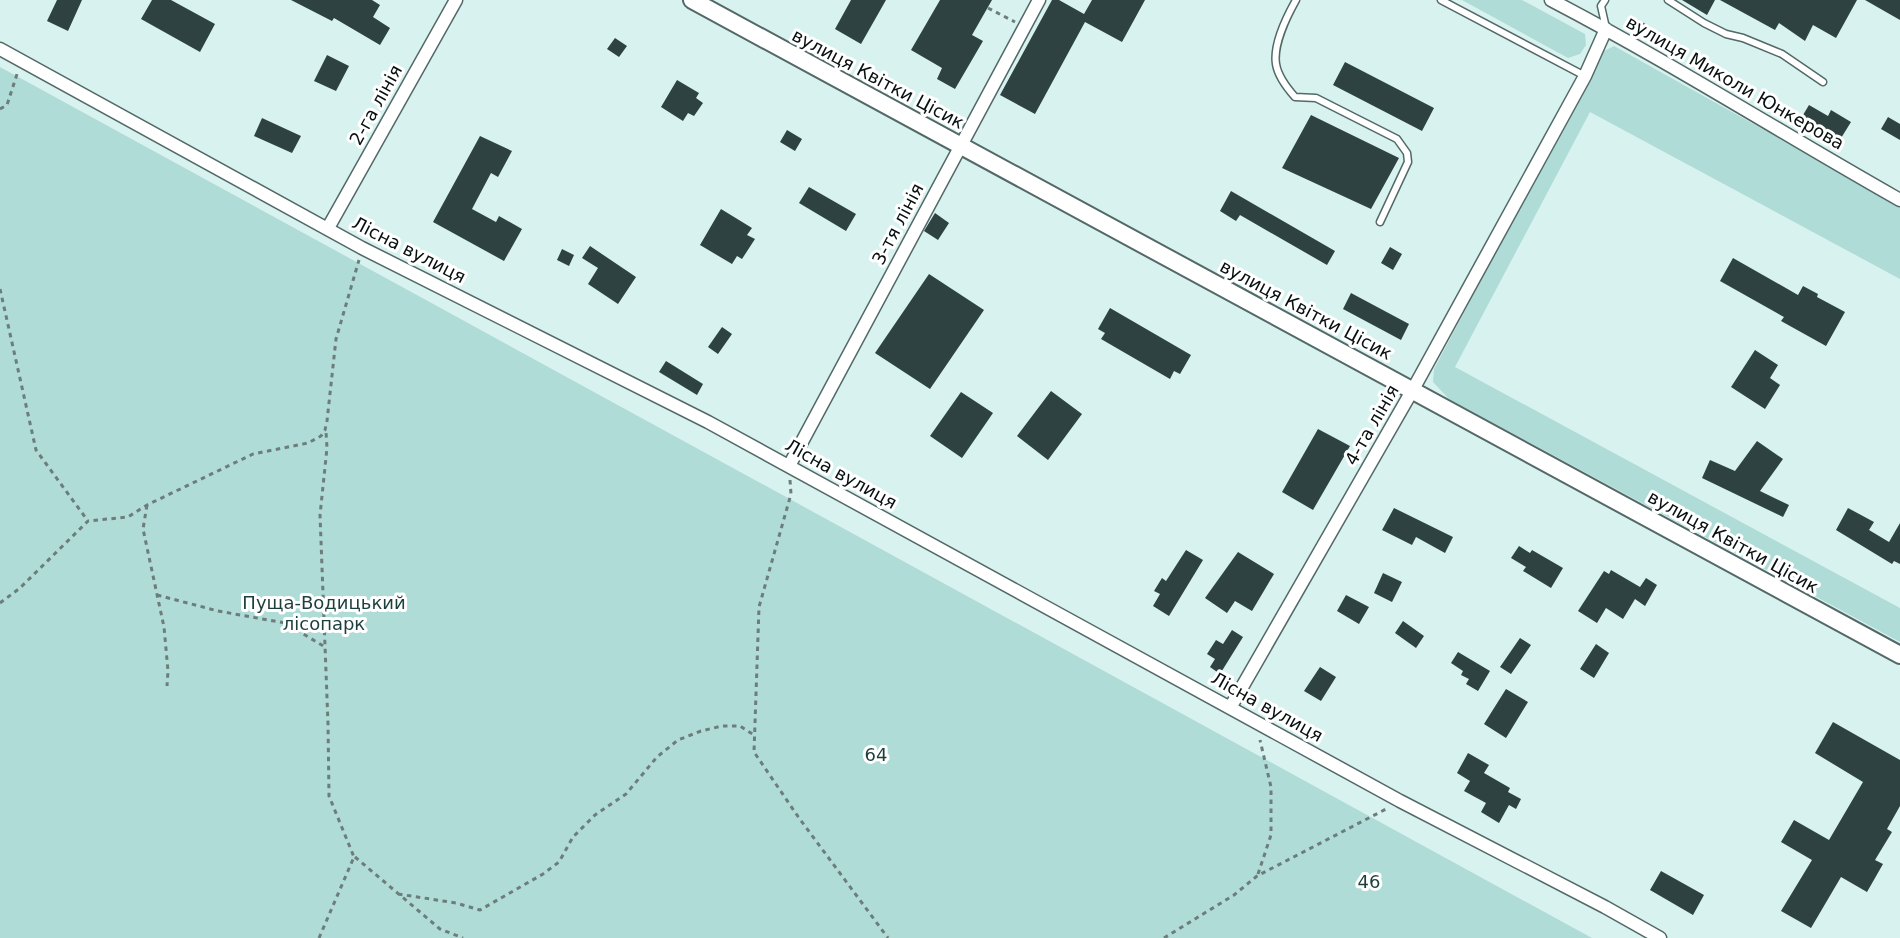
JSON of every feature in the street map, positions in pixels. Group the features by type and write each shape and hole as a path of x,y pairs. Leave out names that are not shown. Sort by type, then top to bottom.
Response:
{"street":[{"name":"2-га лінія","path":"328,228 456,0"},
{"name":"вулиця Квітки Цісик","path":"692,0 1900,656"},
{"name":"3-тя лінія","path":"789,466 1039,0"},
{"name":"вулиця Миколи Юнкерова","path":"1551,0 1606,28 1900,200"},
{"name":"4-та лінія","path":"1230,708 1413,390 1585,76 1606,28"},
{"name":"Лісна вулиця","path":"0,50 362,248 708,422 1400,801 1660,938"}],"lane":[{"path":"1296,0 1279,39 1276,64 1284,85 1295,97 1316,98 1397,139 1407,153 1408,162 1380,222"},
{"path":"1441,0 1585,76"},
{"path":"1605,0 1601,6 1606,28"},
{"path":"1668,0 1718,30 1782,54 1823,82"}],"path":[{"path":"988,8 1024,27"},
{"path":"0,109 6,105 21,62"},
{"path":"362,248 336,339 325,430 327,448 320,515 329,796 354,857 440,929 463,938"},
{"path":"0,289 36,450 88,521"},
{"path":"0,603 20,588 88,521 128,517 147,505 253,454 308,443 321,436 325,430"},
{"path":"789,466 791,494 759,608 754,752 799,818 888,938"},
{"path":"147,505 143,529 164,627 167,686"},
{"path":"157,595 218,611 285,623 325,647"},
{"path":"1256,722 1271,787 1271,835 1257,876"},
{"path":"398,894 456,903 480,910 543,874 559,862 573,837 596,815 626,794 657,757 678,740 722,726 740,726 755,735"},
{"path":"1164,938 1234,896 1257,876 1370,817"},
{"path":"319,938 354,857"}],"green space":[{"path":"1462,0 1522,0 1585,34 1586,45 1580,54 1568,58"},
{"path":"1614,46 1900,206 1900,279 1590,112 1455,367 1900,608 1900,642 1449,399 1433,382 1434,369 1602,52"},
{"name":"Пуща-Водицький лісопарк","path":"0,67 44,91 1592,938 0,938"}],"building":[{"path":"57,0 82,0 68,31 47,21"},
{"path":"152,0 171,0 215,24 200,52 141,19"},
{"path":"291,0 372,0 380,5 373,17 390,28 380,45 334,18 332,21"},
{"path":"851,0 886,0 861,44 835,29"},
{"path":"940,0 992,0 972,35 983,41 955,89 937,79 942,68 911,50"},
{"path":"1052,0 1059,0 1084,14 1092,0 1145,0 1122,42 1085,22 1035,114 1000,95"},
{"path":"1682,0 1715,0 1707,15"},
{"path":"1720,0 1857,0 1836,38 1813,25 1805,41 1779,23 1775,30"},
{"path":"1865,0 1900,0 1900,20"},
{"path":"1635,18 1649,26 1643,36 1629,28"},
{"path":"615,38 627,46 619,57 607,49"},
{"path":"327,55 349,66 336,91 314,81"},
{"path":"1345,62 1434,108 1422,131 1333,85"},
{"path":"677,80 699,93 696,98 703,103 694,116 688,113 683,121 661,107"},
{"path":"1809,105 1828,116 1831,110 1851,122 1838,143 1800,120"},
{"path":"1311,115 1399,158 1371,209 1282,168"},
{"path":"1888,117 1900,124 1900,140 1881,129"},
{"path":"262,118 301,136 292,153 254,136"},
{"path":"787,130 802,139 795,151 780,142"},
{"path":"480,136 512,151 498,177 491,173 472,209 496,222 499,216 522,229 504,261 433,222"},
{"path":"809,187 856,214 846,231 799,203"},
{"path":"1231,191 1335,251 1327,265 1240,215 1236,221 1220,211"},
{"path":"721,209 752,228 747,235 755,239 742,259 737,256 732,264 700,245"},
{"path":"935,213 949,223 938,240 924,231"},
{"path":"590,246 636,277 618,304 588,284 598,268 582,258"},
{"path":"1390,247 1402,254 1393,270 1381,263"},
{"path":"562,249 574,255 569,266 557,260"},
{"path":"1733,258 1798,295 1803,286 1818,294 1817,297 1845,312 1826,346 1781,321 1784,317 1720,281"},
{"path":"929,274 984,310 930,389 875,353"},
{"path":"1351,293 1409,324 1401,340 1343,309"},
{"path":"1110,308 1191,355 1180,374 1174,371 1170,379 1101,339 1105,333 1098,329"},
{"path":"722,327 732,334 718,354 708,347"},
{"path":"1755,350 1778,365 1770,378 1780,385 1765,409 1731,387"},
{"path":"666,361 703,384 697,395 659,372"},
{"path":"1051,391 1082,414 1048,460 1017,436"},
{"path":"961,392 993,413 962,458 930,436"},
{"path":"1318,429 1350,446 1313,510 1282,492"},
{"path":"1757,441 1783,459 1760,491 1789,505 1783,517 1702,478 1710,460 1735,471"},
{"path":"1394,508 1453,537 1445,553 1416,537 1412,545 1382,530"},
{"path":"1848,508 1874,522 1869,530 1889,542 1900,523 1900,564 1894,561 1892,564 1836,530"},
{"path":"1519,546 1530,553 1532,550 1563,568 1551,588 1523,571 1526,567 1511,558"},
{"path":"1186,550 1203,560 1169,616 1153,606 1160,594 1154,591 1162,578 1166,581"},
{"path":"1238,552 1274,574 1252,611 1235,601 1227,613 1205,598"},
{"path":"1611,570 1640,587 1646,578 1657,585 1645,606 1635,599 1623,619 1606,608 1597,623 1578,611 1604,571 1609,574"},
{"path":"1383,573 1402,582 1392,602 1374,593"},
{"path":"1346,595 1369,607 1359,624 1337,611"},
{"path":"1403,621 1424,636 1416,648 1395,633"},
{"path":"1232,630 1243,637 1220,674 1210,667 1215,659 1207,654 1216,640 1223,644"},
{"path":"1520,638 1531,645 1511,674 1500,667"},
{"path":"1596,644 1609,653 1594,678 1580,669"},
{"path":"1458,652 1490,671 1478,691 1466,684 1469,679 1461,675 1463,671 1451,663"},
{"path":"1320,667 1336,677 1321,701 1304,691"},
{"path":"1506,689 1528,702 1506,738 1484,724"},
{"path":"1833,722 1900,760 1900,806 1887,829 1892,832 1875,860 1883,864 1867,892 1841,877 1811,928 1781,911 1812,860 1781,842 1794,820 1829,840 1863,782 1815,753"},
{"path":"1468,753 1489,765 1484,773 1510,788 1508,792 1521,799 1516,809 1509,805 1499,823 1481,812 1486,803 1464,791 1470,781 1457,773"},
{"path":"1661,871 1704,895 1693,915 1650,890"}],"park label":[{"name":"64","path":"876,755"},
{"name":"46","path":"1369,882"}]}
